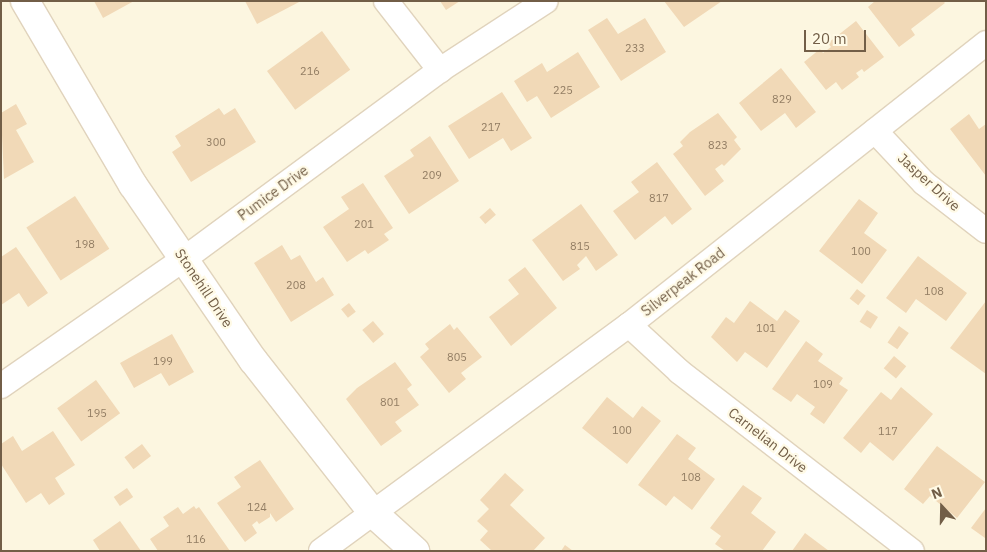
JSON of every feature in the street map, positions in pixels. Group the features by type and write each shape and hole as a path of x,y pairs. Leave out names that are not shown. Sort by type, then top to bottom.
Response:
{"street":[{"name":"Stonehill Drive","path":"25,1 133,185 253,360 373,513 415,551"},
{"path":"386,1 440,70"},
{"name":"Pumice Drive","path":"1,386 184,259 440,70 546,1"},
{"name":"Silverpeak Road","path":"321,551 629,325 986,43"},
{"name":"Jasper Drive","path":"874,131 924,183 986,232"},
{"name":"Carnelian Drive","path":"629,325 680,372 912,551"}],"building":[{"path":"94,1 134,1 103,18"},
{"path":"245,1 301,1 257,24"},
{"path":"440,1 460,1 446,10"},
{"path":"664,1 722,1 684,27"},
{"path":"875,1 943,1 945,3 911,29 915,35 899,47 868,7"},
{"path":"607,18 618,34 645,18 666,52 621,81 588,30"},
{"path":"856,21 884,57 864,72 862,69 856,73 859,77 842,90 836,82 826,90 804,62 820,49 823,53 831,47 828,43"},
{"path":"322,31 350,70 295,110 267,71"},
{"path":"578,52 600,87 551,118 537,96 527,102 514,81 542,63 547,72"},
{"path":"781,68 816,112 796,128 785,113 761,131 739,103"},
{"path":"502,92 532,138 511,151 503,138 469,159 448,126"},
{"path":"16,104 27,124 16,130 34,162 4,179 1,113"},
{"path":"219,108 224,115 235,108 256,142 191,182 172,152 181,146 175,136"},
{"path":"718,113 737,137 734,140 741,149 724,166 722,164 715,169 724,181 705,196 673,154 683,146 680,142 690,132"},
{"path":"969,114 979,129 986,124 986,176 950,129"},
{"path":"430,136 459,181 409,214 384,176 414,156 410,150"},
{"path":"657,162 692,209 672,225 665,216 635,240 613,211 639,192 631,182"},
{"path":"363,183 393,228 384,234 389,240 368,254 365,250 347,262 323,227 349,209 341,197"},
{"path":"75,196 109,249 61,280 26,228"},
{"path":"859,199 878,213 864,233 887,250 862,284 819,251"},
{"path":"581,204 618,255 596,271 586,256 577,265 580,269 563,281 532,240"},
{"path":"490,208 496,215 485,224 479,217"},
{"path":"282,245 291,260 300,255 316,282 323,277 334,295 291,322 254,263"},
{"path":"16,247 48,293 28,307 19,293 1,305 1,257"},
{"path":"918,256 967,293 946,321 916,299 906,313 886,298"},
{"path":"525,267 557,308 511,346 489,317 519,294 508,280"},
{"path":"857,289 866,296 858,305 850,298"},
{"path":"750,301 777,321 785,310 800,321 767,368 745,352 737,362 711,337 726,317 734,323"},
{"path":"986,301 986,374 950,348"},
{"path":"349,303 356,312 348,318 341,309"},
{"path":"867,310 878,317 871,329 860,322"},
{"path":"373,321 384,334 373,343 362,330"},
{"path":"450,324 454,330 457,327 482,357 461,373 466,379 449,393 420,357 429,349 425,344"},
{"path":"899,326 909,333 897,349 888,342"},
{"path":"172,334 194,372 169,386 161,373 134,388 120,363"},
{"path":"806,341 823,354 818,361 843,378 839,384 848,390 824,424 810,414 815,407 797,394 791,402 772,389"},
{"path":"894,356 906,366 896,379 884,368"},
{"path":"395,362 412,385 407,389 419,405 395,422 402,431 381,446 346,399 357,388"},
{"path":"96,380 120,413 81,441 57,408"},
{"path":"901,387 933,414 893,461 870,442 861,453 843,438 881,392 891,400"},
{"path":"607,397 633,418 642,406 661,421 627,464 582,428"},
{"path":"53,431 75,465 55,478 65,494 49,505 41,493 26,503 1,464 1,444 13,436 22,451"},
{"path":"677,434 696,448 688,459 715,479 692,510 674,496 666,506 638,485"},
{"path":"142,444 151,456 133,469 124,457"},
{"path":"937,446 985,482 957,518 930,496 923,504 904,489"},
{"path":"260,460 294,509 276,522 270,513 270,517 259,524 257,521 252,525 257,533 245,542 217,503 241,487 234,477"},
{"path":"505,473 524,490 510,505 545,538 533,551 492,551 480,540 488,531 477,521 489,509 480,500"},
{"path":"743,485 762,498 751,513 776,532 762,551 725,551 715,544 721,536 710,528"},
{"path":"127,488 133,497 120,506 114,497"},
{"path":"194,506 196,509 199,507 230,551 158,551 150,539 169,526 163,517 178,507 183,514"},
{"path":"986,508 986,536 985,538 971,528"},
{"path":"120,521 141,551 100,551 93,540"},
{"path":"805,533 829,551 792,551"},
{"path":"565,545 573,551 561,551"}]}
